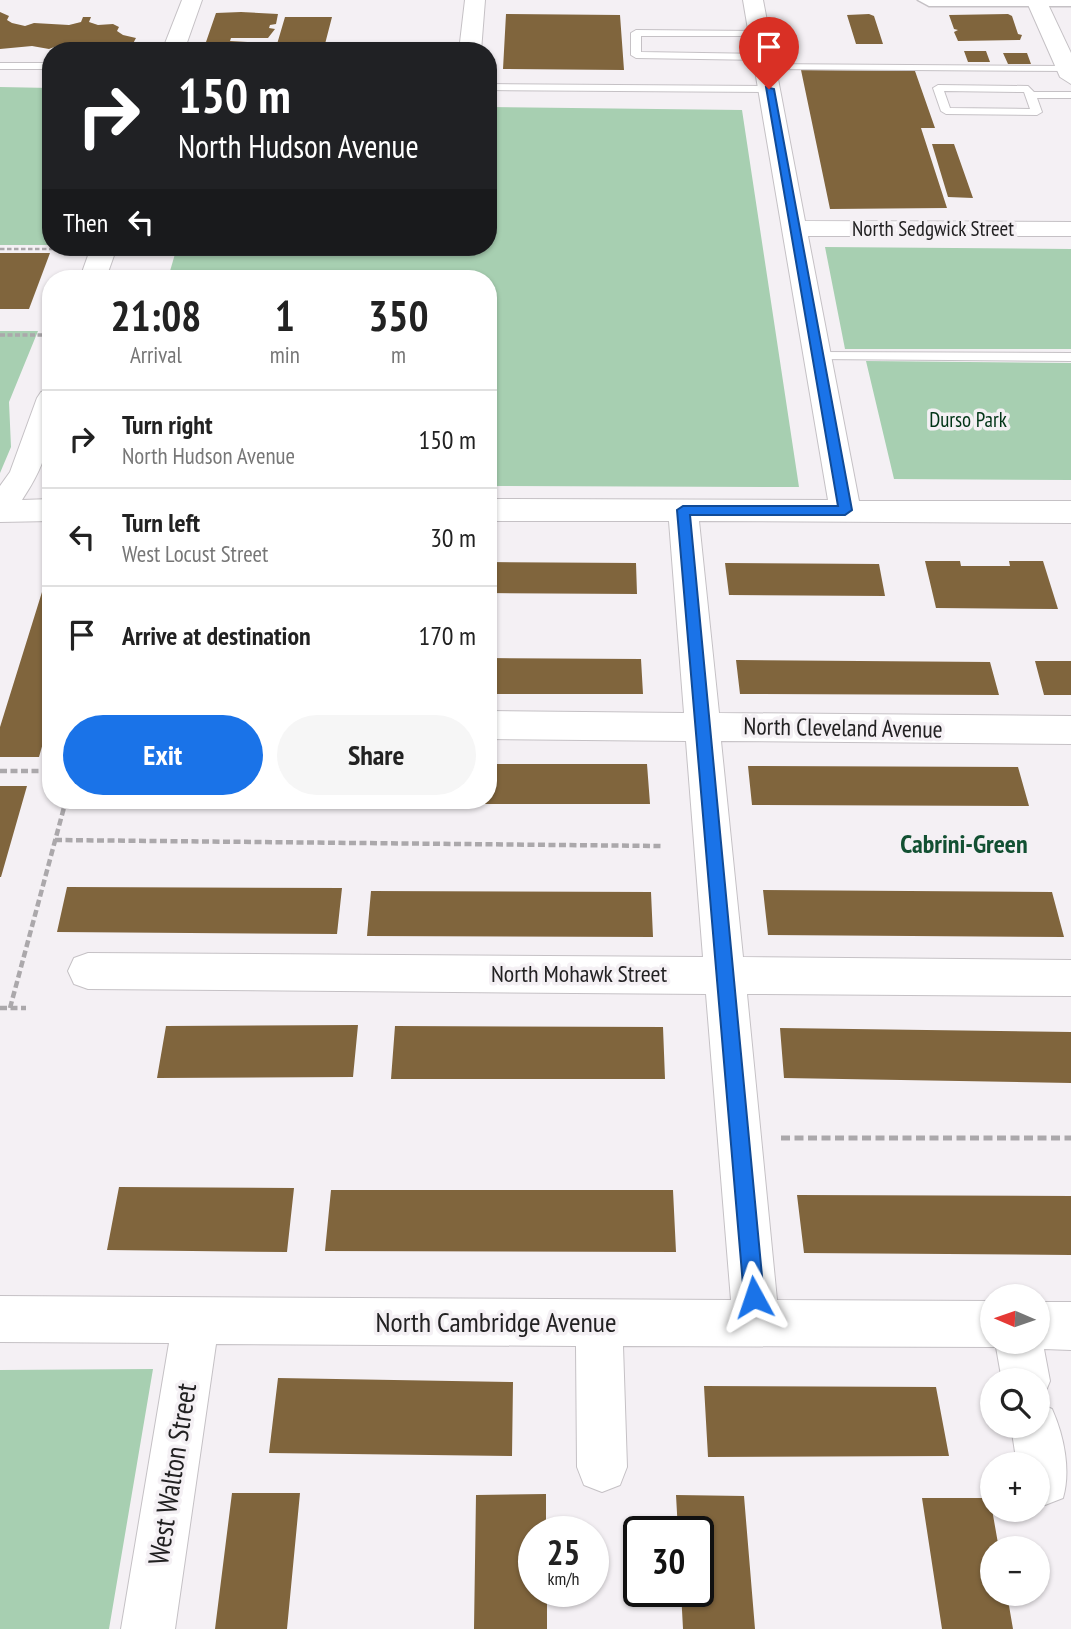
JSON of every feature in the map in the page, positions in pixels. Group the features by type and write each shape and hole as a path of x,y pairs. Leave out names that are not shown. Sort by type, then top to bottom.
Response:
{"street":[{"path":"176,42 192,0"},
{"path":"471,42 475,0"},
{"path":"753,0 845,510"},
{"path":"929,0 1071,0"},
{"path":"1036,0 1069,73"},
{"name":"North Sedgwick Street","path":"794,228 1071,229"},
{"path":"0,510 24,474 42,423"},
{"path":"0,510 42,510"},
{"path":"497,510 1071,512"},
{"path":"683,510 756,1323"},
{"name":"North Cleveland Avenue","path":"497,725 1071,730"},
{"name":"North Mohawk Street","path":"88,971 1071,978"},
{"name":"North Cambridge Avenue","path":"0,1319 980,1325"},
{"name":"West Walton Street","path":"148,1629 196,1320"},
{"path":"599,1322 602,1466"},
{"path":"1050,1325 1071,1326"}],"lane":[{"path":"764,61 636,33 636,55 764,61 1069,73"},
{"path":"497,87 764,61"},
{"path":"0,66 42,66"},
{"path":"938,88 1027,89 1030,95 1037,112 946,111 938,88"},
{"path":"1030,95 1071,95"},
{"path":"817,356 1071,357"}],"path":[{"path":"0,249 42,249"},
{"path":"0,335 42,335"},
{"path":"0,771 42,771"},
{"path":"10,1008 64,809"},
{"path":"55,840 661,846"},
{"path":"0,1008 26,1008"},
{"path":"781,1138 1071,1138"}],"green space":[{"path":"0,87 42,88 42,245 0,245"},
{"path":"497,107 742,110 799,487 497,486 497,270 170,270 174,256 497,256"},
{"path":"825,247 1071,249 1071,349 845,349"},
{"path":"0,331 38,331 9,402 11,447 0,473"},
{"name":"Durso Park","path":"866,361 1071,363 1071,480 894,479"},
{"path":"153,1369 109,1629 0,1629 0,1370"}],"building":[{"path":"0,12 9,16 7,20 12,23 25,26 34,23 69,25 81,22 83,17 91,17 89,22 98,25 113,24 119,27 117,31 123,35 136,38 134,42 42,42 42,48 0,49"},
{"path":"216,13 278,14 276,24 270,25 269,28 275,29 268,38 231,38 230,41 248,42 206,42"},
{"path":"506,14 620,15 624,70 503,69"},
{"path":"847,15 874,16 883,44 856,44"},
{"path":"949,15 1012,16 1018,34 1022,35 1020,40 958,41 954,32 958,30 954,29"},
{"path":"285,17 332,17 326,42 278,42"},
{"path":"964,51 986,51 990,62 968,62"},
{"path":"1003,53 1027,53 1031,64 1008,64"},
{"path":"801,70 915,71 935,128 921,128 947,208 830,209"},
{"path":"932,144 954,144 973,198 948,197"},
{"path":"0,253 42,253 42,256 49,256 29,309 0,309"},
{"path":"925,561 960,561 961,566 1010,566 1009,561 1043,561 1058,609 936,608"},
{"path":"497,562 636,563 637,594 497,593"},
{"path":"725,563 879,564 885,596 729,595"},
{"path":"42,592 42,746 39,757 0,757 0,727"},
{"path":"497,658 641,659 643,694 497,694"},
{"path":"736,660 990,662 999,695 740,694"},
{"path":"1035,661 1071,661 1071,695 1044,695"},
{"path":"497,764 647,764 650,804 497,804"},
{"path":"748,766 1018,767 1029,806 752,805"},
{"path":"0,786 27,786 1,877 0,877"},
{"path":"67,887 342,888 337,934 57,932"},
{"path":"763,890 1052,892 1064,937 768,935"},
{"path":"371,891 651,892 653,937 367,936"},
{"path":"358,1025 353,1077 157,1078 166,1026"},
{"path":"395,1026 663,1027 665,1079 391,1079"},
{"path":"780,1028 1071,1032 1071,1083 784,1078"},
{"path":"119,1187 294,1188 287,1252 107,1250"},
{"path":"331,1190 673,1190 676,1252 325,1251"},
{"path":"797,1195 1071,1196 1071,1255 804,1253"},
{"path":"278,1378 513,1382 512,1456 269,1453"},
{"path":"704,1386 936,1387 949,1456 708,1457"},
{"path":"232,1493 300,1493 287,1629 215,1629"},
{"path":"546,1494 546,1516 518,1516 518,1607 547,1607 547,1629 474,1629 476,1495"},
{"path":"676,1495 744,1496 755,1629 683,1629 682,1607 714,1607 714,1516 677,1516"},
{"path":"922,1498 980,1498 980,1522 994,1522 997,1536 980,1536 980,1606 1009,1606 1013,1629 942,1629"}],"district":[{"name":"Cabrini-Green","path":"964,844"}],"route":[{"path":"754,1297 683,510 845,510 769,89"}]}
